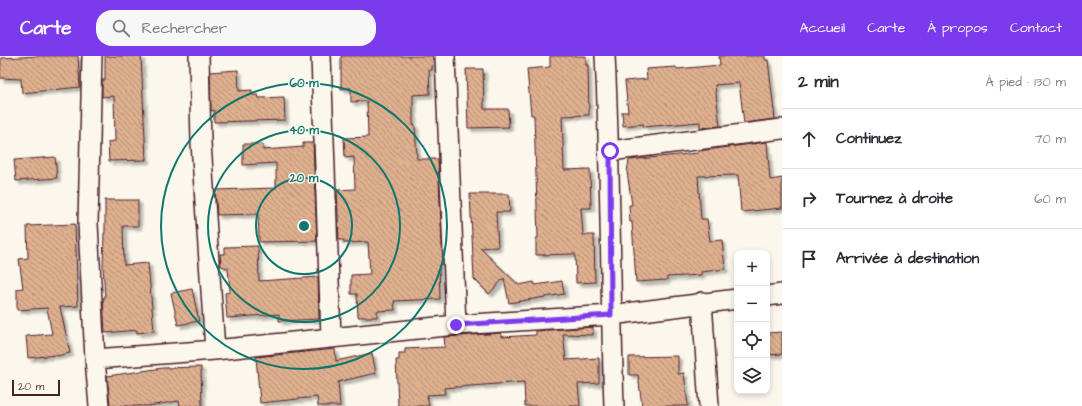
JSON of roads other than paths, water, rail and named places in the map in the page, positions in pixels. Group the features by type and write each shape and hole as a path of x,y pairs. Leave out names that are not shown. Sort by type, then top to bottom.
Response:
{"street":[{"path":"92,56 88,224 99,406"},
{"path":"199,56 201,143 215,350"},
{"path":"321,56 331,337"},
{"path":"444,56 456,325"},
{"path":"605,56 610,151 611,315 614,406"},
{"path":"610,151 782,129"},
{"path":"770,296 782,294"},
{"path":"95,359 215,350 456,325 611,315 702,302 734,299"},
{"path":"702,302 709,406"}]}
